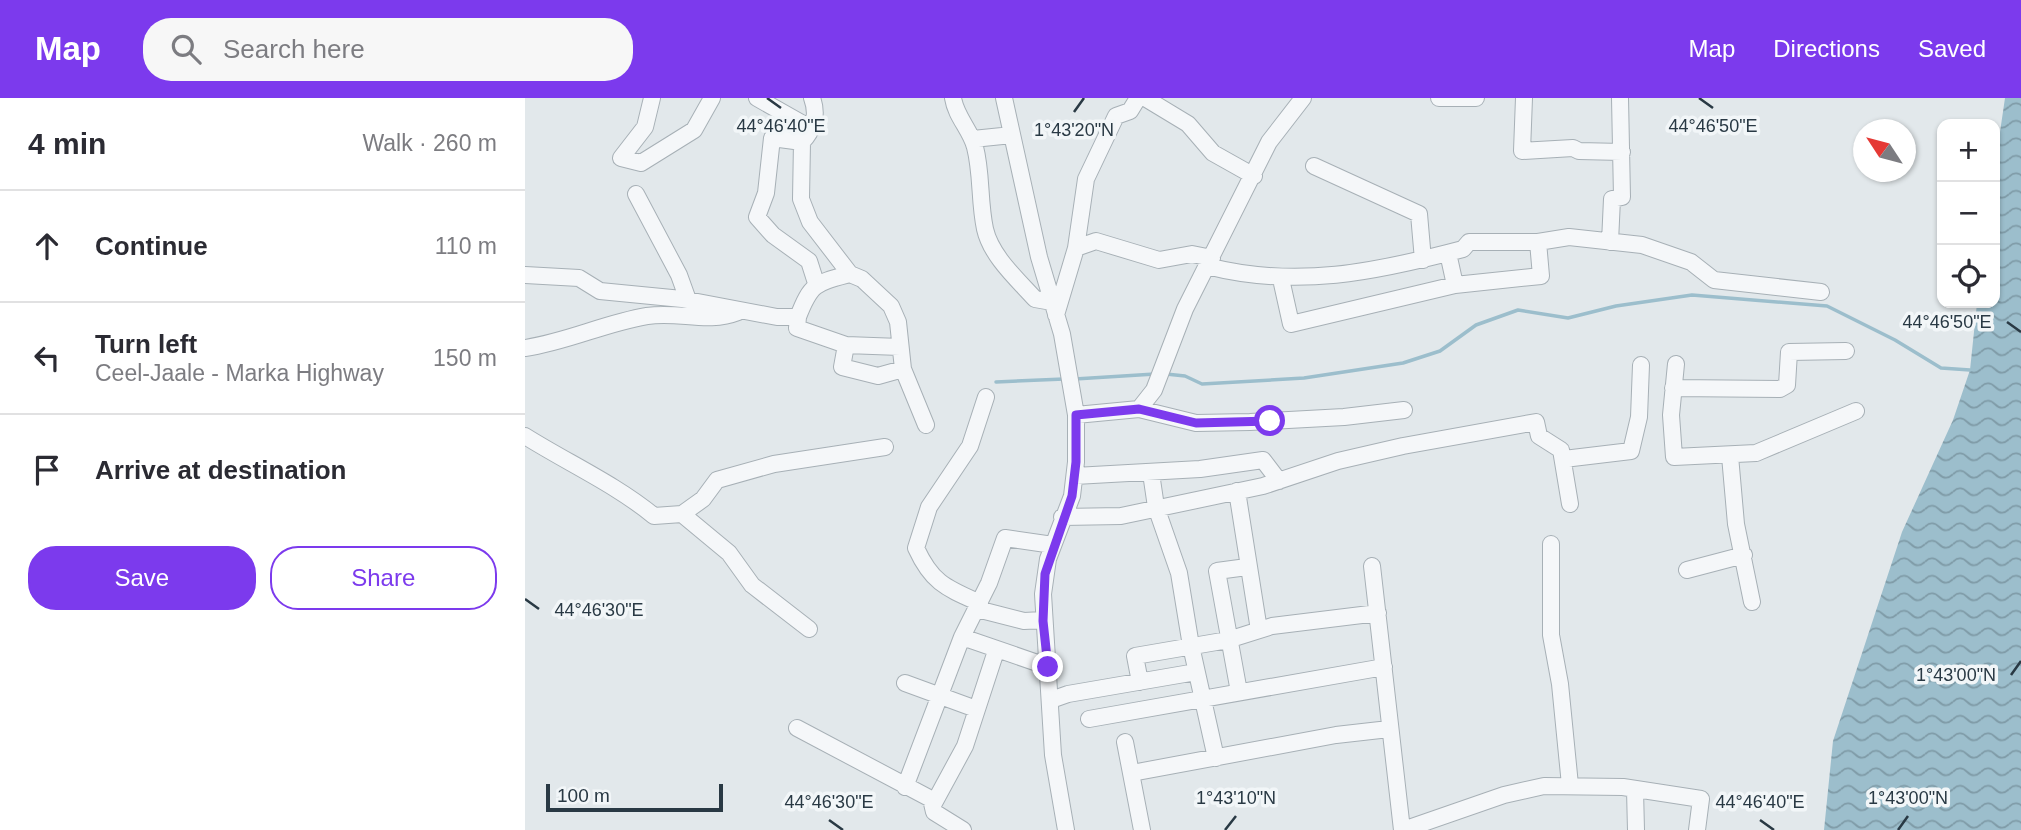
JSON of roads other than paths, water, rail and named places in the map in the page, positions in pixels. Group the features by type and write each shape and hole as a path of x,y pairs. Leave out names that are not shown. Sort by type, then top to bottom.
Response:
{"street":[{"path":"652,98 645,127 621,158 641,163 694,130 712,98"},
{"path":"757,98 807,136"},
{"path":"812,98 815,105 807,136 801,199 810,222 850,274 862,279 891,306 898,322 903,369 926,425"},
{"path":"953,98 956,113 973,139 981,168 985,229 992,246 1035,299 1054,309"},
{"path":"1004,98 1070,377 1076,415 1072,496 1062,517 1045,574 1043,621 1051,700 1052,755 1066,830"},
{"path":"1139,409 1154,390 1185,309 1269,142 1303,98"},
{"path":"1439,98 1476,98"},
{"path":"1524,98 1522,151 1573,148 1579,151 1622,152"},
{"path":"1610,242 1612,199 1622,197 1620,98"},
{"path":"1054,309 1076,248 1086,179 1116,116 1130,111 1147,99 1188,124 1213,153 1254,176"},
{"path":"973,139 1012,135"},
{"path":"807,136 772,138 766,193 757,216 773,235 809,261 817,283"},
{"path":"1314,166 1419,214 1423,260"},
{"path":"636,194 679,275 688,300"},
{"path":"1076,248 1096,241 1159,260 1192,254 1209,262 1281,279 1311,278 1423,260 1463,249 1469,242 1538,242 1569,237 1642,245 1691,262 1714,280 1821,292"},
{"path":"1281,279 1291,324 1455,285 1541,276 1538,242"},
{"path":"1448,253 1455,285"},
{"path":"850,274 817,283 807,293 797,328 846,345 899,347"},
{"path":"525,275 579,278 600,291 688,300 741,312 798,317"},
{"path":"525,348 571,339 643,317 673,313 695,318 722,318 741,312"},
{"path":"846,345 842,367 878,376 903,369"},
{"path":"1673,388 1780,388 1787,385 1789,352 1846,352"},
{"path":"1676,364 1671,439 1674,457 1755,453 1856,411"},
{"path":"1564,459 1631,451 1639,417 1641,365"},
{"path":"986,397 970,446 929,506 916,548 925,569 941,585 978,606 1024,621 1043,621"},
{"path":"1076,415 1139,409 1196,423 1344,417 1404,410"},
{"path":"1062,517 1121,516 1279,481 1338,461 1403,446 1536,422 1539,436 1561,450 1570,504"},
{"path":"525,436 557,457 624,491 654,516 682,514 703,499 717,480 773,464 885,447"},
{"path":"1730,456 1735,516 1752,602"},
{"path":"1075,476 1150,473 1263,460 1279,481"},
{"path":"1150,473 1156,507 1179,573 1196,672 1216,758"},
{"path":"1237,491 1259,630"},
{"path":"682,514 729,553 752,585 809,629"},
{"path":"905,787 962,637 978,606 1005,538 1053,545"},
{"path":"1551,544 1551,635 1560,684 1570,785"},
{"path":"1687,570 1744,555"},
{"path":"1372,566 1389,729 1409,829 1504,794 1544,786 1570,785 1701,799 1697,830"},
{"path":"1239,692 1217,571 1247,567"},
{"path":"1140,682 1135,656 1228,640 1259,630 1378,613"},
{"path":"962,637 1048,667"},
{"path":"933,805 965,746 996,650"},
{"path":"1089,719 1384,667"},
{"path":"1051,700 1196,672"},
{"path":"905,684 976,709"},
{"path":"797,728 868,763 905,787 931,799 934,812 963,830"},
{"path":"1132,773 1336,735 1389,729"},
{"path":"1125,742 1142,830"},
{"path":"1635,790 1636,830"}],"water":[{"path":"2005,98 2021,98 2021,830 1824,830 1833,741 1902,532 1953,420 1970,370 1976,308 2000,308 2000,132"}],"waterway":[{"path":"1166,374 1185,376 1202,384 1304,378 1403,363 1440,351 1476,325 1518,310 1568,318 1616,306 1692,295 1827,306 1895,340 1941,368 1970,370"},
{"path":"1075,379 1155,374"},
{"path":"996,382 1064,379"}]}
